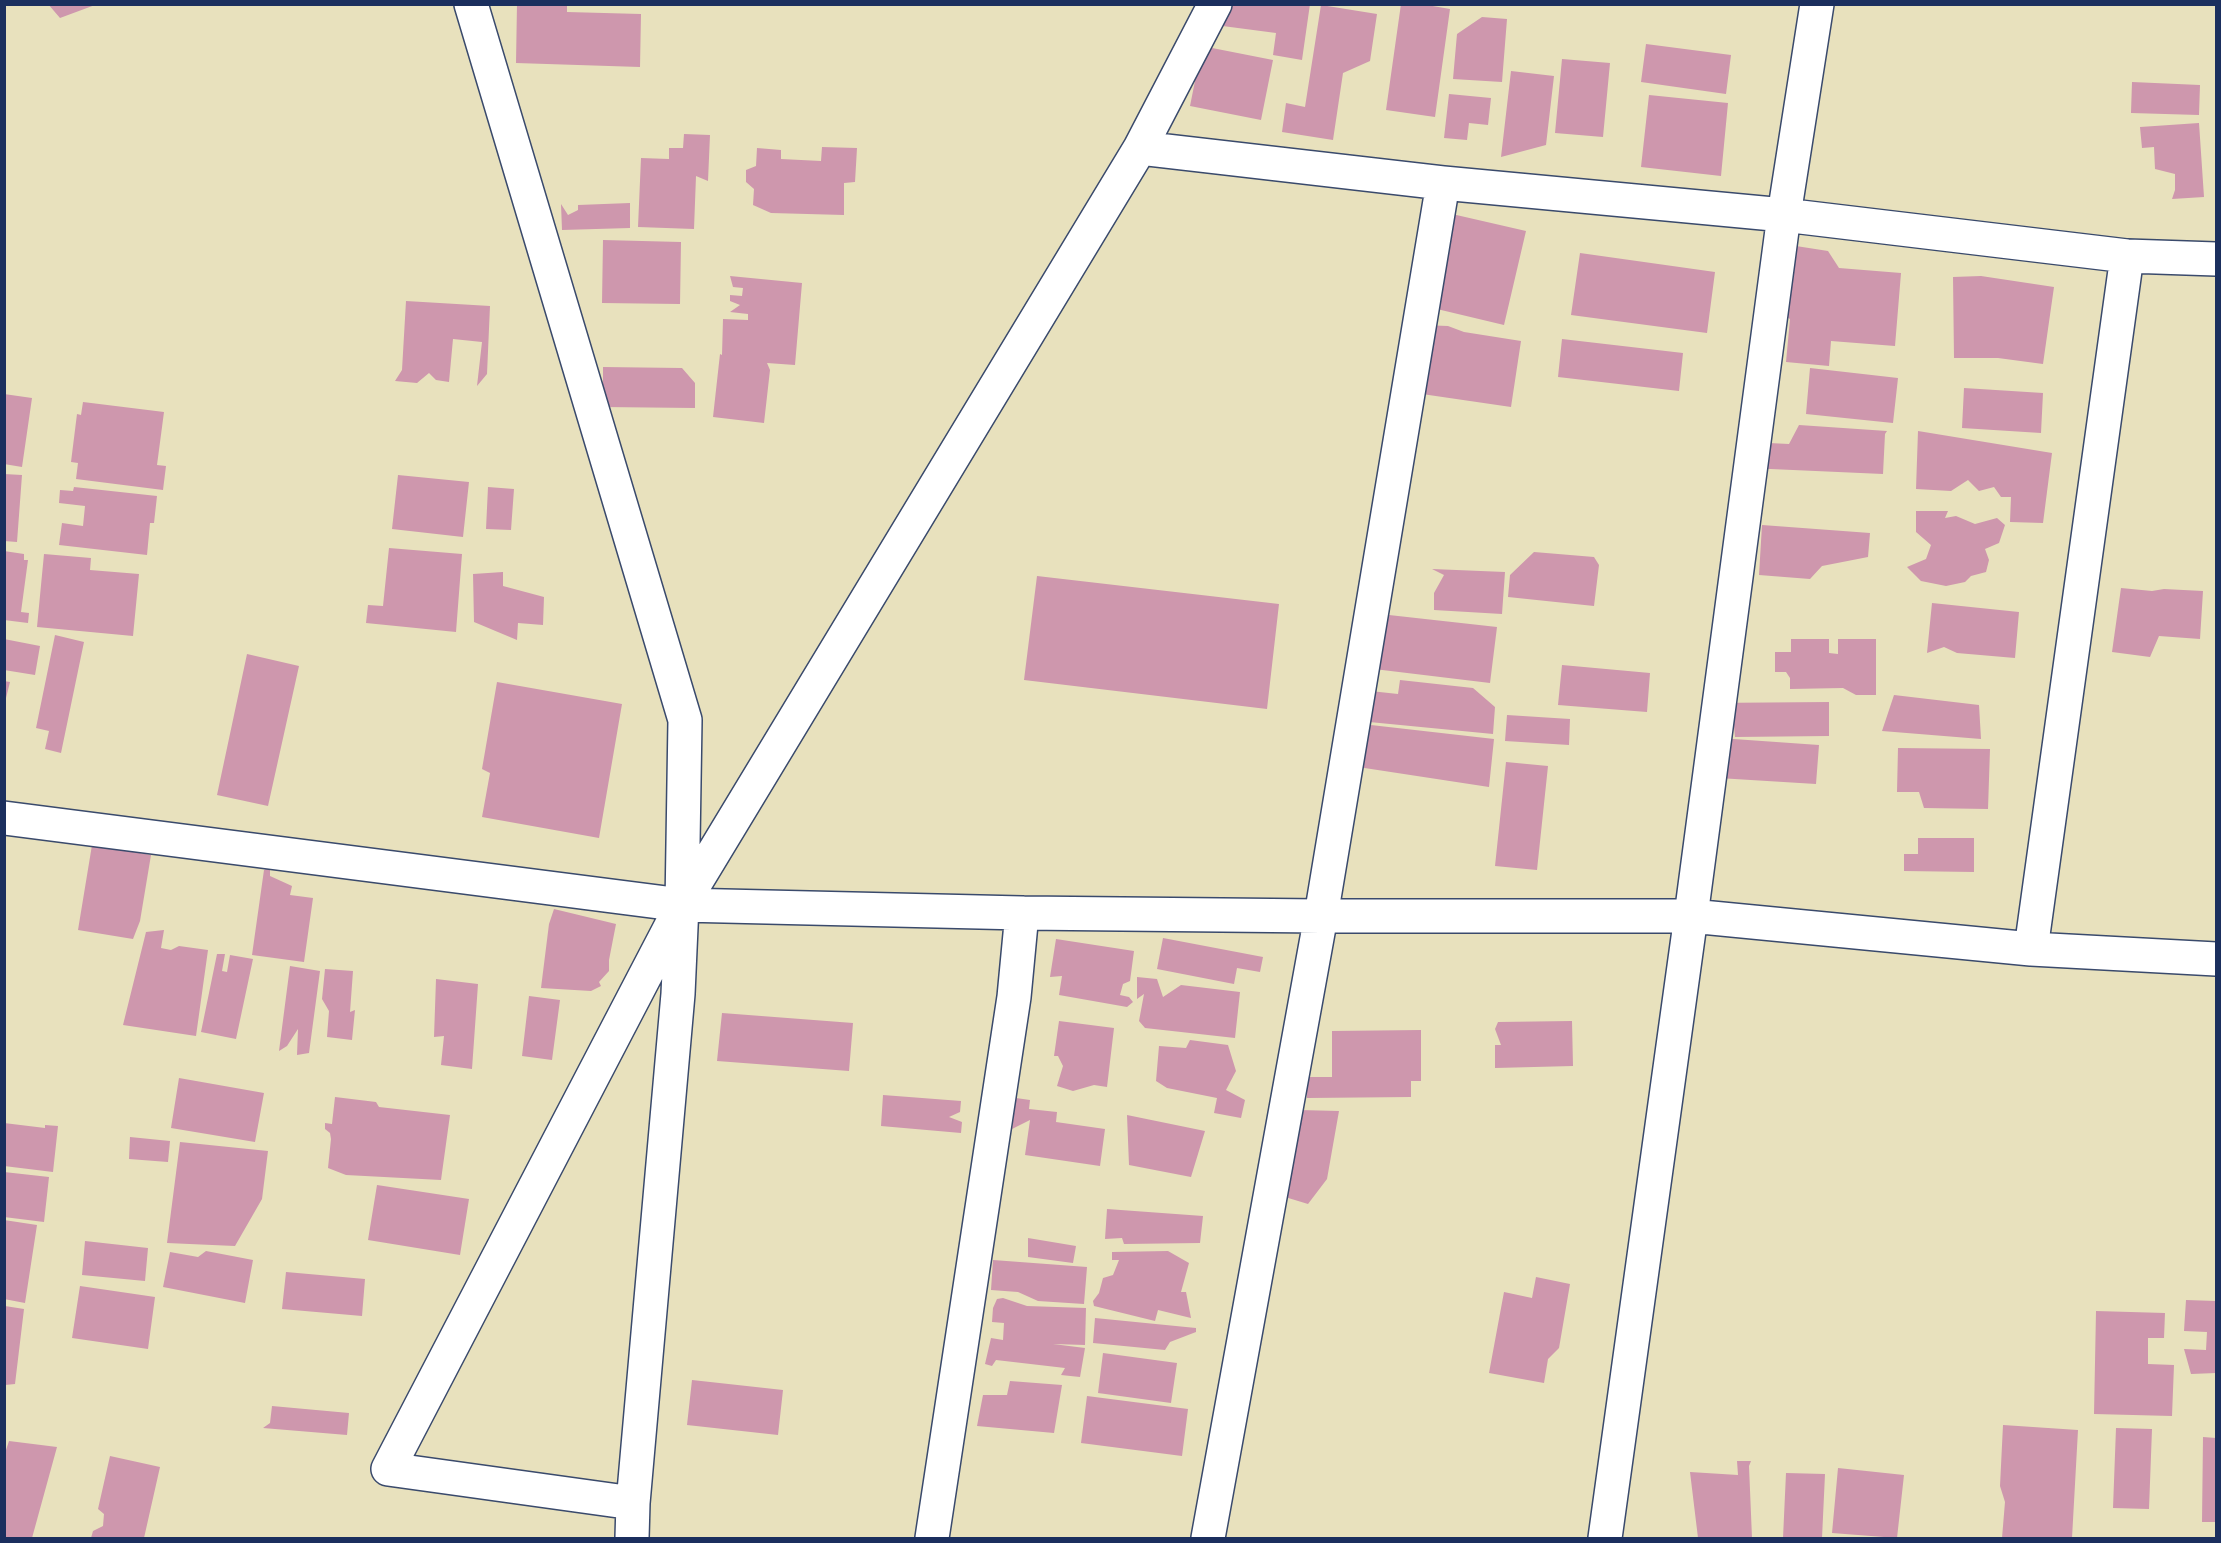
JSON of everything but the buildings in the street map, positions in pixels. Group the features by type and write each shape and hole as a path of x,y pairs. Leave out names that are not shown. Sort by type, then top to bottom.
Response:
{"street":[{"path":"471,4 685,720 678,994 633,1503 632,1539"},
{"path":"633,1503 388,1469 682,905 1140,148 1215,4"},
{"path":"1605,1539 1784,215 1816,4"},
{"path":"1140,148 1443,183 1784,215 2127,256 2217,259"},
{"path":"1208,1539 1322,916 1443,183"},
{"path":"2031,948 2127,256"},
{"path":"4,818 682,905 1022,913 1691,916 2031,948 2217,959"},
{"path":"932,1539 1014,997 1022,913"}]}
